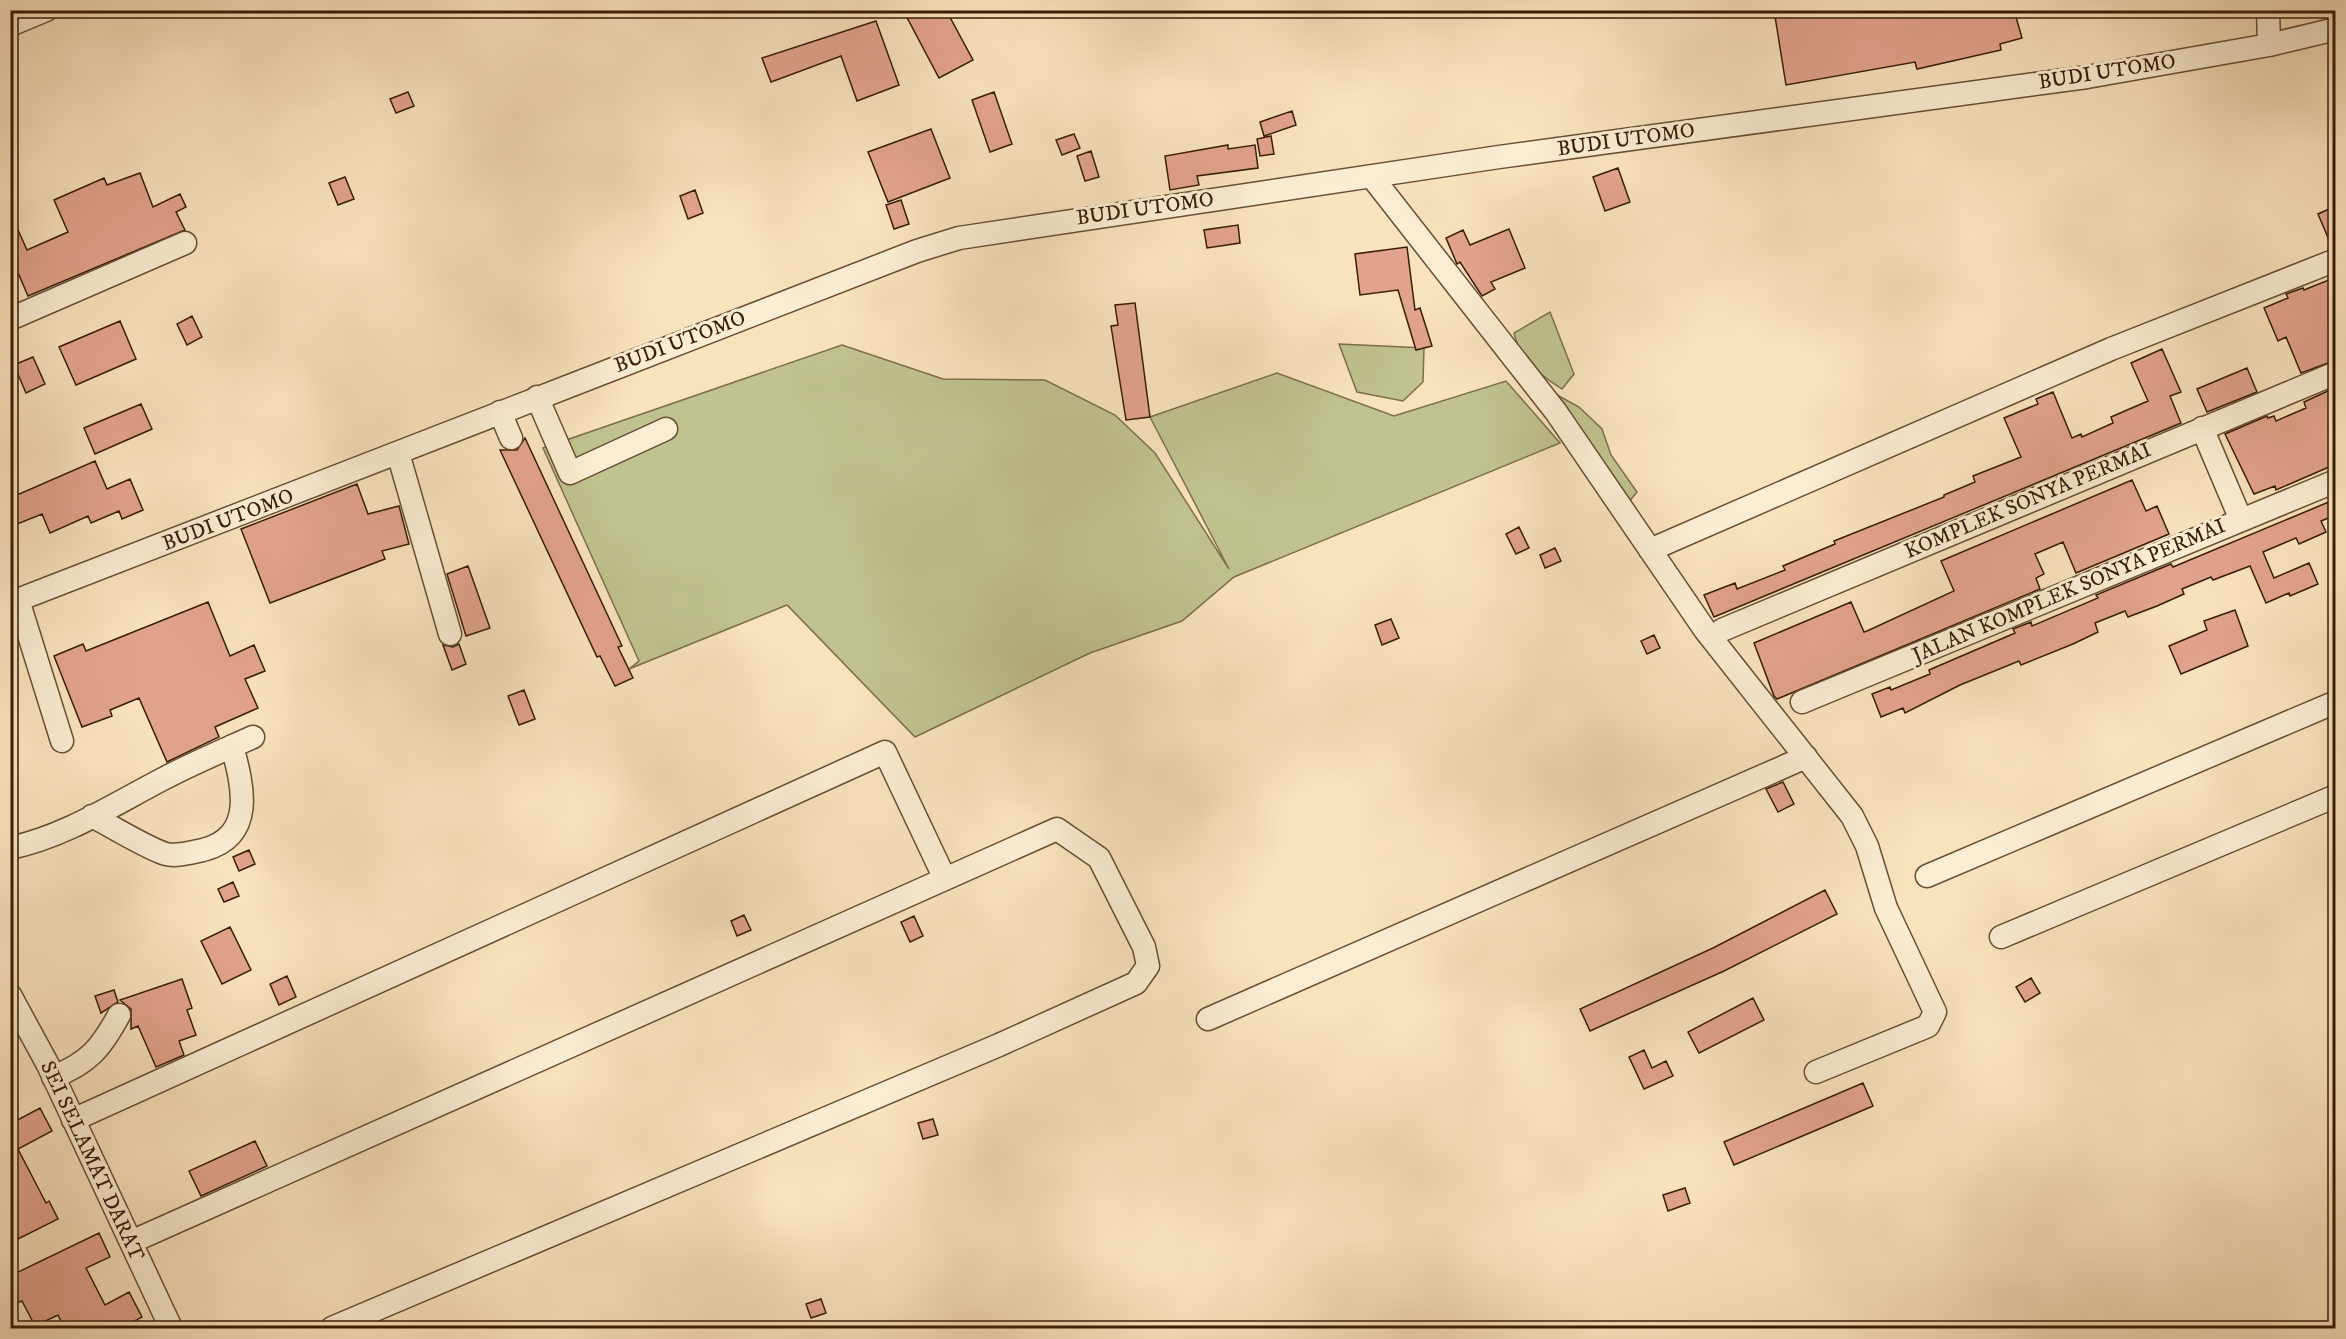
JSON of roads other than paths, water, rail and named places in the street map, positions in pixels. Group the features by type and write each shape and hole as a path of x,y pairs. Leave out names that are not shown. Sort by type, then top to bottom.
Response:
{"street":[{"path":"10,25 46,10"},
{"path":"2268,10 2269,45"},
{"name":"BUDI UTOMO","path":"14,601 917,250 959,238 1372,177 2087,77 2269,45 2336,29"},
{"path":"1372,177 1556,412 1706,630 1852,816 1867,846 1886,908 1935,1012 1928,1026 1816,1072"},
{"path":"10,319 185,243"},
{"path":"1650,550 2111,349 2336,260"},
{"name":"KOMPLEK SONYA PERMAI","path":"1722,630 2336,373"},
{"path":"537,397 570,473 666,429"},
{"path":"500,412 511,438"},
{"path":"2202,428 2241,520"},
{"path":"398,453 450,634"},
{"name":"JALAN KOMPLEK SONYA PERMAI","path":"1802,702 2336,481"},
{"path":"14,601 62,741"},
{"path":"1927,876 2336,702"},
{"path":"10,848 27,844 92,816 175,772 253,736"},
{"path":"92,816 167,855 212,847 226,840 237,824 241,810 242,783 232,746"},
{"path":"74,1119 885,752 945,879"},
{"path":"1208,1020 1806,757"},
{"path":"2001,938 2336,796"},
{"path":"130,1242 1057,829 1099,858 1144,947 1148,966 1136,983 1007,1041 332,1329"},
{"name":"SEI SELAMAT DARAT","path":"10,995 59,1075 74,1119 171,1329"},
{"path":"59,1075 88,1060 101,1047 119,1015"}]}
